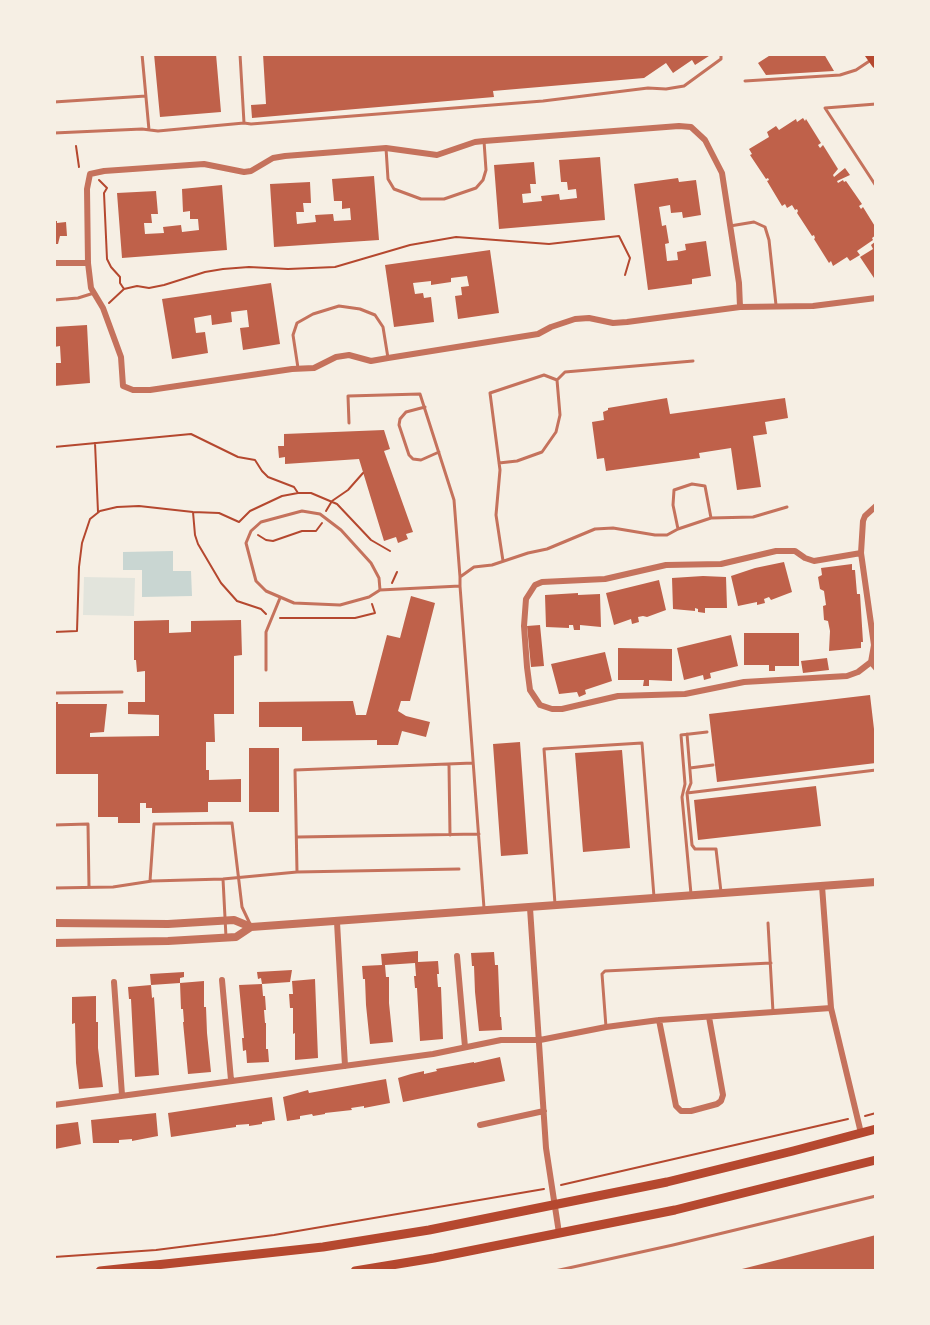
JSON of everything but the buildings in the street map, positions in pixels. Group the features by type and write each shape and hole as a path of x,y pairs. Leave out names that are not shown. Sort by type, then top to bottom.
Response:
{"main road":[{"path":"100,1271 323,1247 429,1230 667,1182 876,1129"},
{"path":"355,1271 675,1210 876,1160"}],"street":[{"path":"740,307 739,283 722,173 705,140 691,128 679,126 474,142 437,155 386,148 285,156 273,158 251,171 244,172 204,164 104,171 90,174 87,189 88,262 91,288 103,308 121,357 123,386 133,390 150,390 298,368 314,368 336,357 349,355 371,361 538,334 575,319 589,318 613,323 740,307 813,306 876,298"},
{"path":"54,263 88,262"},
{"path":"861,553 814,561 795,552 776,551 721,564 666,565 605,579 542,582 535,585 526,599 524,626 530,690 540,705 562,709 618,696 685,694 744,682 847,676 858,672 871,662 874,645 861,553 863,521 876,506"},
{"path":"871,662 876,668"},
{"path":"54,923 168,924 234,920 252,927 876,882"},
{"path":"822,886 831,1008 861,1133"},
{"path":"530,908 546,1148 550,1188 559,1233"},
{"path":"337,922 345,1066"},
{"path":"54,943 226,938 236,937 252,927"},
{"path":"457,956 465,1047"},
{"path":"222,980 231,1080"},
{"path":"114,982 122,1095"},
{"path":"54,1105 345,1066 501,1040 540,1040 606,1027 659,1020 831,1008"},
{"path":"659,1020 676,1106 681,1111 691,1111 717,1104 723,1095 709,1017"},
{"path":"480,1125 544,1111"}],"lane":[{"path":"142,54 149,130"},
{"path":"240,54 244,123"},
{"path":"54,133 158,131 252,124 543,101 648,88 684,86 721,59 721,54"},
{"path":"745,81 840,75 856,70 873,59"},
{"path":"54,102 146,96"},
{"path":"876,104 825,108 876,186"},
{"path":"386,148 388,179 394,189 421,199 444,199 476,188 483,180 486,170 484,141"},
{"path":"730,226 754,222 765,227 769,240 776,306"},
{"path":"54,300 78,298 94,293"},
{"path":"298,368 293,335 297,323 313,314 339,306 360,309 375,315 382,327 388,358"},
{"path":"500,463 517,461 542,452 556,432 560,416 557,380 565,372 693,361"},
{"path":"503,561 496,515 500,463 489,393 544,375 557,380"},
{"path":"349,423 348,396 420,394 454,500 485,911"},
{"path":"425,407 406,412 400,419 399,425 405,445 412,459 421,460 439,452"},
{"path":"678,529 673,505 674,490 692,484 705,486 711,518"},
{"path":"460,577 474,567 547,549 595,529 613,528 667,535 711,518 753,517 787,507"},
{"path":"380,590 379,578 371,563 341,530 320,514 302,511 261,522 252,531 246,543 256,581 266,591 294,603 339,605 369,597 380,590 460,586"},
{"path":"266,670 266,632 279,598"},
{"path":"54,693 122,692"},
{"path":"691,896 682,797 685,784 681,735 707,732"},
{"path":"687,734 691,783 687,793 692,845 695,849 716,849 721,893"},
{"path":"556,906 544,749 642,743 654,898"},
{"path":"297,872 295,770 473,763"},
{"path":"449,765 450,835"},
{"path":"690,768 713,765"},
{"path":"687,793 876,770"},
{"path":"150,882 154,824 232,823 242,907 252,927"},
{"path":"54,825 88,824 89,887"},
{"path":"298,837 479,834"},
{"path":"54,888 113,887 150,882 223,879 297,872 342,873 459,869"},
{"path":"223,879 226,938"},
{"path":"768,923 773,1012"},
{"path":"606,1027 602,974 605,971 771,963"},
{"path":"555,1271 876,1196"}],"path":[{"path":"76,146 79,167"},
{"path":"99,180 107,188 104,193 107,259 120,277 120,283 124,289"},
{"path":"103,308 124,289 164,285 205,272 249,267 335,267 410,245 456,237 549,244 620,236 630,258 625,275"},
{"path":"54,447 186,434 196,435 238,458 255,460 268,477 294,487 298,493"},
{"path":"95,443 98,512"},
{"path":"326,511 332,501 348,490 363,473"},
{"path":"54,632 77,631 82,543 87,524 98,512 108,508 130,506 219,513 239,522 250,511 282,496 311,493 332,501 347,512 372,540 390,552"},
{"path":"193,512 195,535 221,583 237,601 261,609 268,615"},
{"path":"258,535 273,541 302,531 316,531 323,522"},
{"path":"391,585 397,572"},
{"path":"278,618 354,618 375,613 372,603 377,601"},
{"path":"864,1116 876,1113"},
{"path":"54,1257 156,1250 274,1235 550,1188 851,1118"}],"shaded area":[{"path":"173,551 173,571 191,571 192,596 142,597 142,570 123,570 123,552"},
{"path":"84,577 135,578 134,616 83,615"}]}
